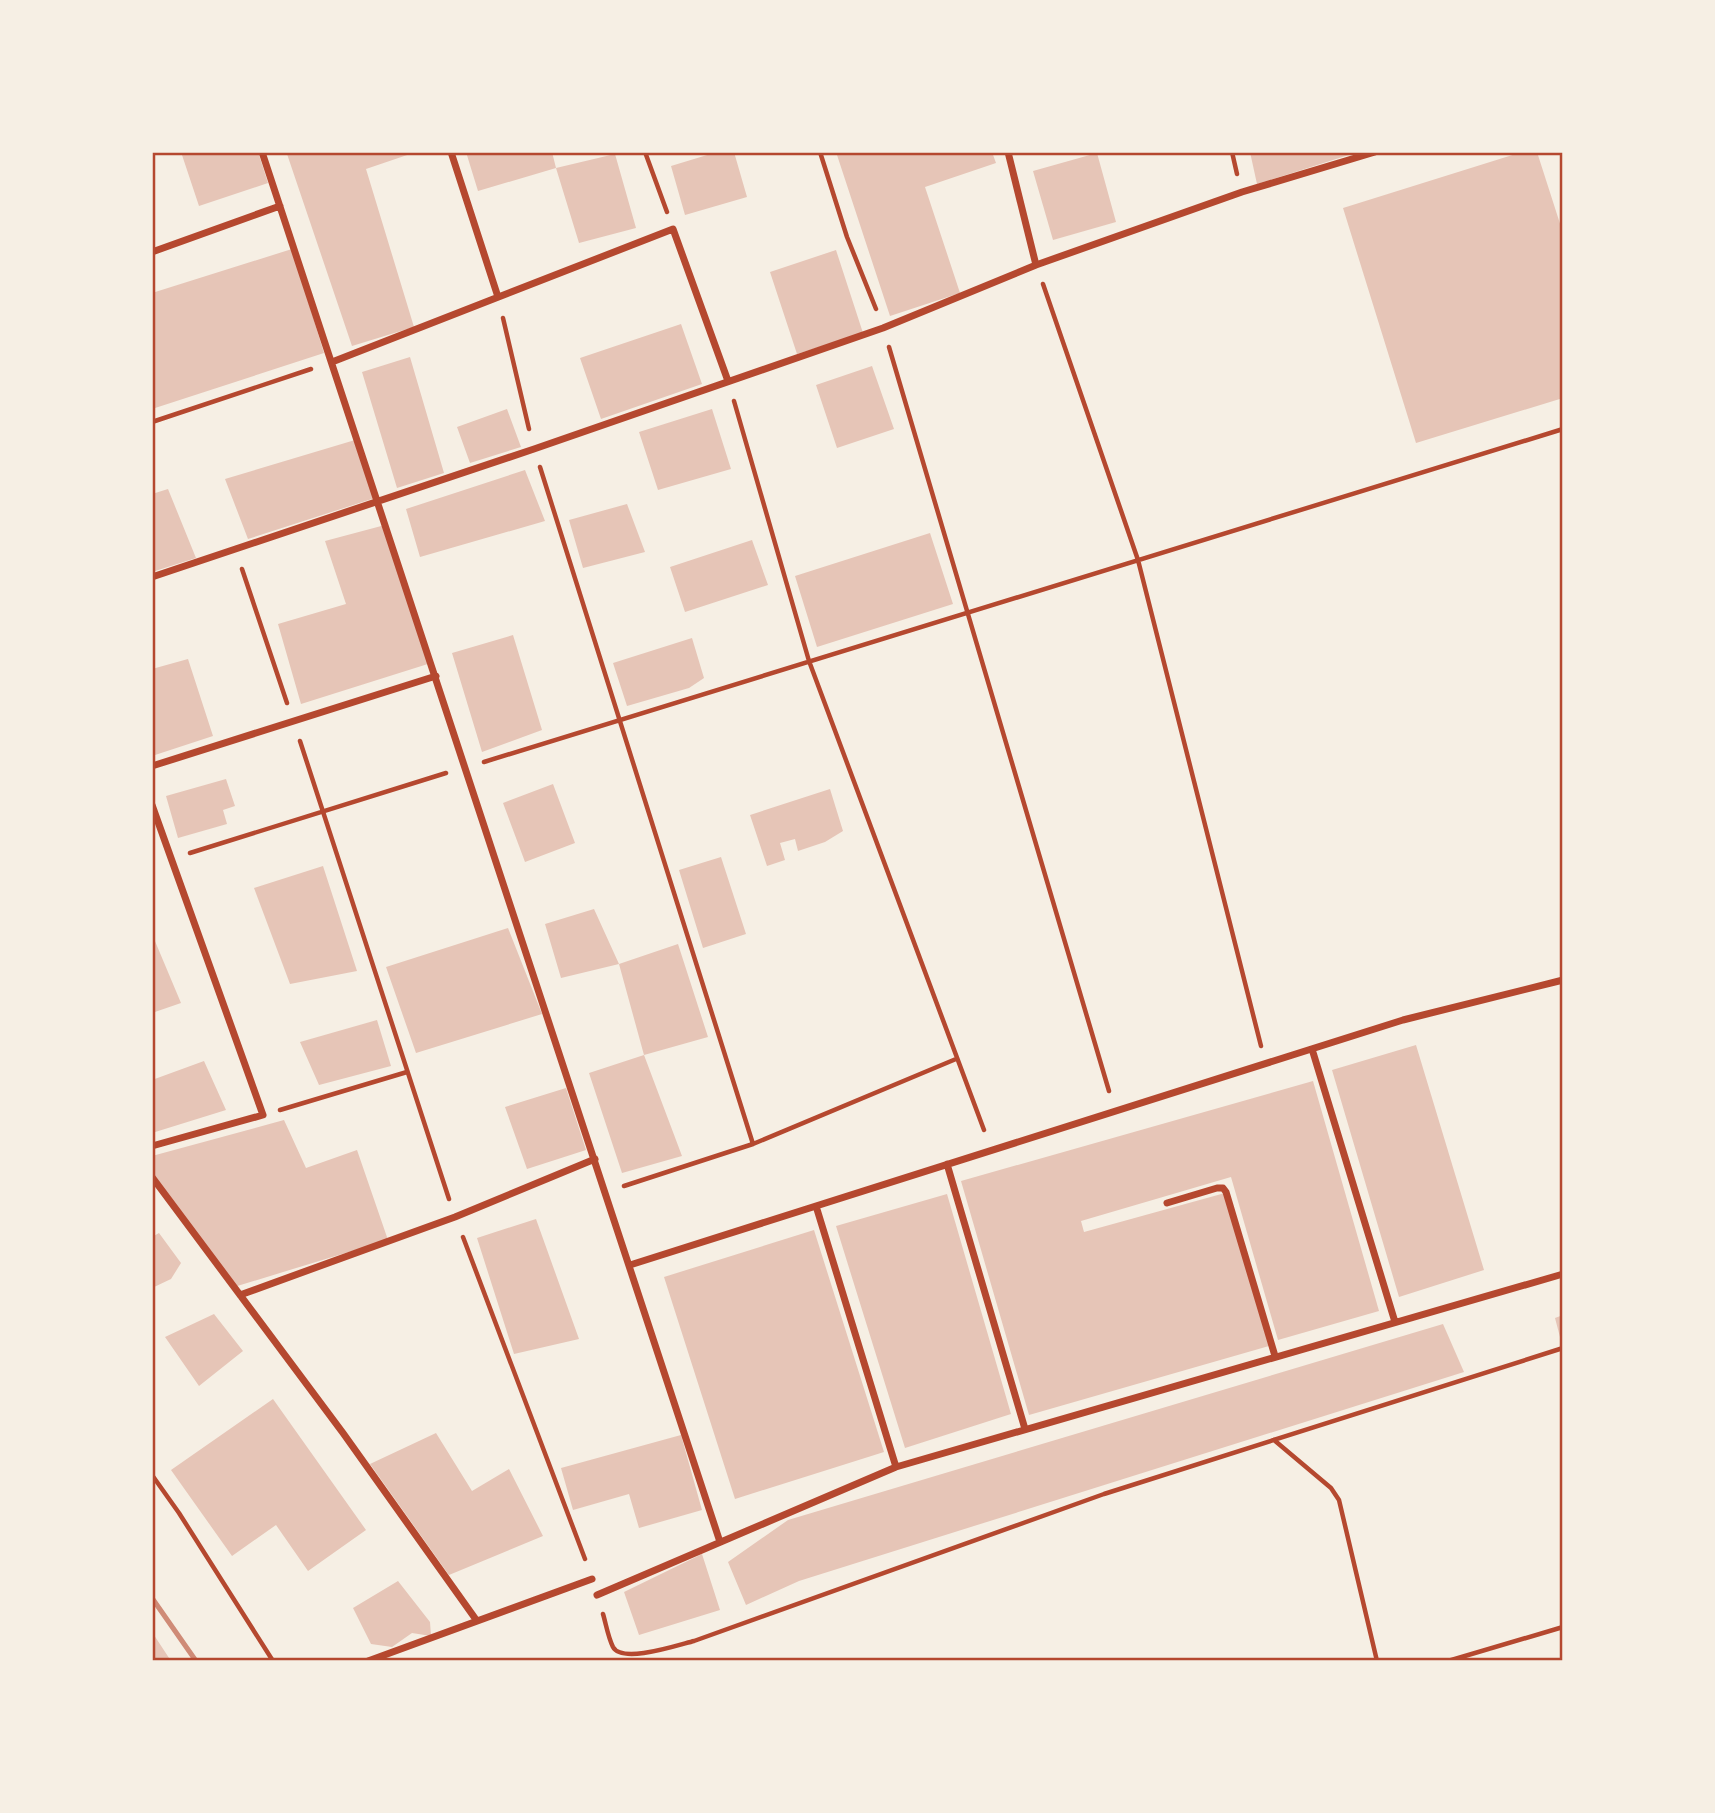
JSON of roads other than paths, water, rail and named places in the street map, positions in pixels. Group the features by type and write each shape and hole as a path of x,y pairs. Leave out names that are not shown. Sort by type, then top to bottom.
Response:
{"street":[{"path":"262,152 720,1542"},
{"path":"451,152 498,297"},
{"path":"1008,152 1036,265"},
{"path":"152,577 884,328 1036,265 1242,192 1375,152"},
{"path":"152,252 280,206"},
{"path":"332,362 673,229 729,381"},
{"path":"152,766 436,676"},
{"path":"152,805 262,1115 152,1146"},
{"path":"630,1265 1415,1017 1563,980"},
{"path":"1312,1049 1395,1322"},
{"path":"240,1295 455,1217 595,1159"},
{"path":"947,1164 1025,1429"},
{"path":"152,1177 343,1433 477,1621"},
{"path":"1167,1203 1221,1188 1226,1192 1275,1356"},
{"path":"816,1206 896,1467"},
{"path":"597,1595 896,1467 1563,1274"},
{"path":"368,1661 592,1579"}],"railway":[{"path":"152,1598 196,1661"}]}
